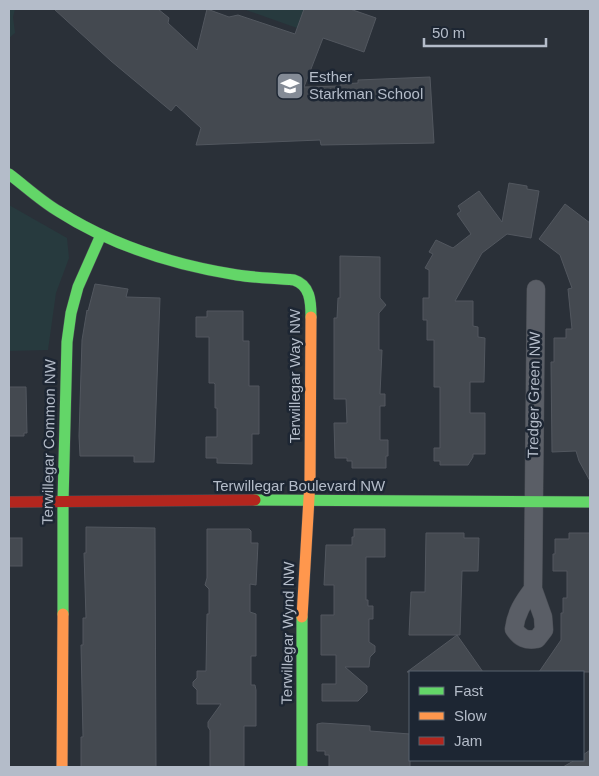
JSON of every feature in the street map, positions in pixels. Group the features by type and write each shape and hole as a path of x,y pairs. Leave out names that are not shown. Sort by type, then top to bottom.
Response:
{"street":[{"path":"9,174 58,211 101,235"},
{"name":"Terwillegar Way NW","path":"101,235 143,252 187,265 238,275 287,278 300,282 307,288 311,306 310,500"},
{"name":"Terwillegar Common NW","path":"62,767 66,342 68,323 80,278 101,235"},
{"name":"Tredger Green NW","path":"533,589 536,289"},
{"name":"Terwillegar Boulevard NW","path":"9,502 310,500 590,502"},
{"name":"Terwillegar Wynd NW","path":"302,767 302,597 310,500"}],"green space":[{"path":"9,9 15,9 13,17 15,33 9,38"},
{"path":"243,9 304,9 297,28"},
{"path":"9,205 67,238 69,258 56,293 48,350 9,351"}],"building":[{"path":"54,9 158,9 169,18 168,23 197,50 207,9 229,17 238,15 295,34 304,9 350,9 376,18 364,52 323,38 304,87 341,86 341,84 358,83 358,80 430,77 434,143 321,145 320,140 196,145 201,128 176,105 171,111 111,61"},
{"path":"509,183 527,186 527,189 539,191 531,238 507,234 482,253 455,301 473,301 473,326 478,327 478,337 485,338 484,382 470,382 470,413 485,413 485,454 473,454 468,465 440,465 440,461 434,461 434,448 440,448 440,387 434,387 434,340 427,340 427,320 423,320 423,298 429,298 429,270 425,268 433,254 429,252 436,240 453,248 471,234 457,214 461,211 458,206 479,191 502,222"},
{"path":"565,204 590,223 590,481 579,461 576,451 552,452 551,362 554,362 554,338 566,338 566,329 572,329 568,289 572,288 560,255 539,239"},
{"path":"340,256 380,257 380,298 386,305 379,313 379,350 382,350 380,394 385,394 385,406 380,406 380,440 388,440 386,468 352,468 352,461 347,461 347,458 335,458 334,423 347,423 346,399 334,399 334,318 337,318 338,298 340,298"},
{"path":"95,284 128,289 126,297 160,298 154,462 134,462 134,456 80,456 82,340 87,310"},
{"path":"207,311 243,311 243,341 249,341 249,386 259,386 259,434 252,434 252,464 217,463 217,458 206,458 206,437 217,437 217,408 215,408 215,384 209,383 209,337 196,337 196,317 207,317"},
{"path":"9,387 26,387 27,433 24,433 24,436 9,436"},
{"path":"86,527 155,528 156,767 81,767 81,737 83,737 81,645 83,645 83,618 86,618 84,553 86,553"},
{"path":"207,529 249,529 251,531 251,543 258,543 256,585 250,584 250,612 256,614 256,656 251,656 251,685 255,685 256,690 256,726 244,726 244,767 210,767 210,730 208,722 221,704 197,704 197,690 193,686 193,682 197,678 197,671 206,671 207,614 209,614 209,589 205,585 207,578"},
{"path":"354,529 385,529 385,557 366,557 366,600 368,600 368,606 373,606 373,619 369,619 369,642 375,646 375,652 370,657 369,667 345,667 367,686 367,692 358,701 322,701 322,684 336,684 336,655 321,655 321,615 334,615 334,585 324,585 326,545 352,545"},
{"path":"426,533 464,533 464,538 479,538 478,571 462,571 460,635 409,635 411,592 425,592"},
{"path":"569,533 590,533 590,672 540,671 561,640 563,598 567,598 567,571 553,571 553,554 555,554 555,539 569,539"},
{"path":"9,538 22,538 22,566 9,566"},
{"path":"457,635 482,671 409,671 407,672"},
{"path":"317,724 370,726 370,731 409,734 410,767 329,767 329,755 325,755 325,751 317,751"},
{"path":"590,750 590,767 563,767 573,761 584,761 584,754"}],"traffic: fast":[{"path":"9,174 45,203 78,223 121,244 190,266 213,271 299,282 308,294 311,305 311,317"},
{"path":"63,614 63,502 67,342 71,313 78,287 101,235"},
{"path":"255,500 590,502"},
{"path":"302,617 302,767"}],"traffic: slow":[{"path":"302,617 310,481 311,317"},
{"path":"62,767 63,614"}],"traffic: jam":[{"path":"9,502 255,500"}],"place":[{"name":"Esther Starkman School","path":"290,86"}]}
